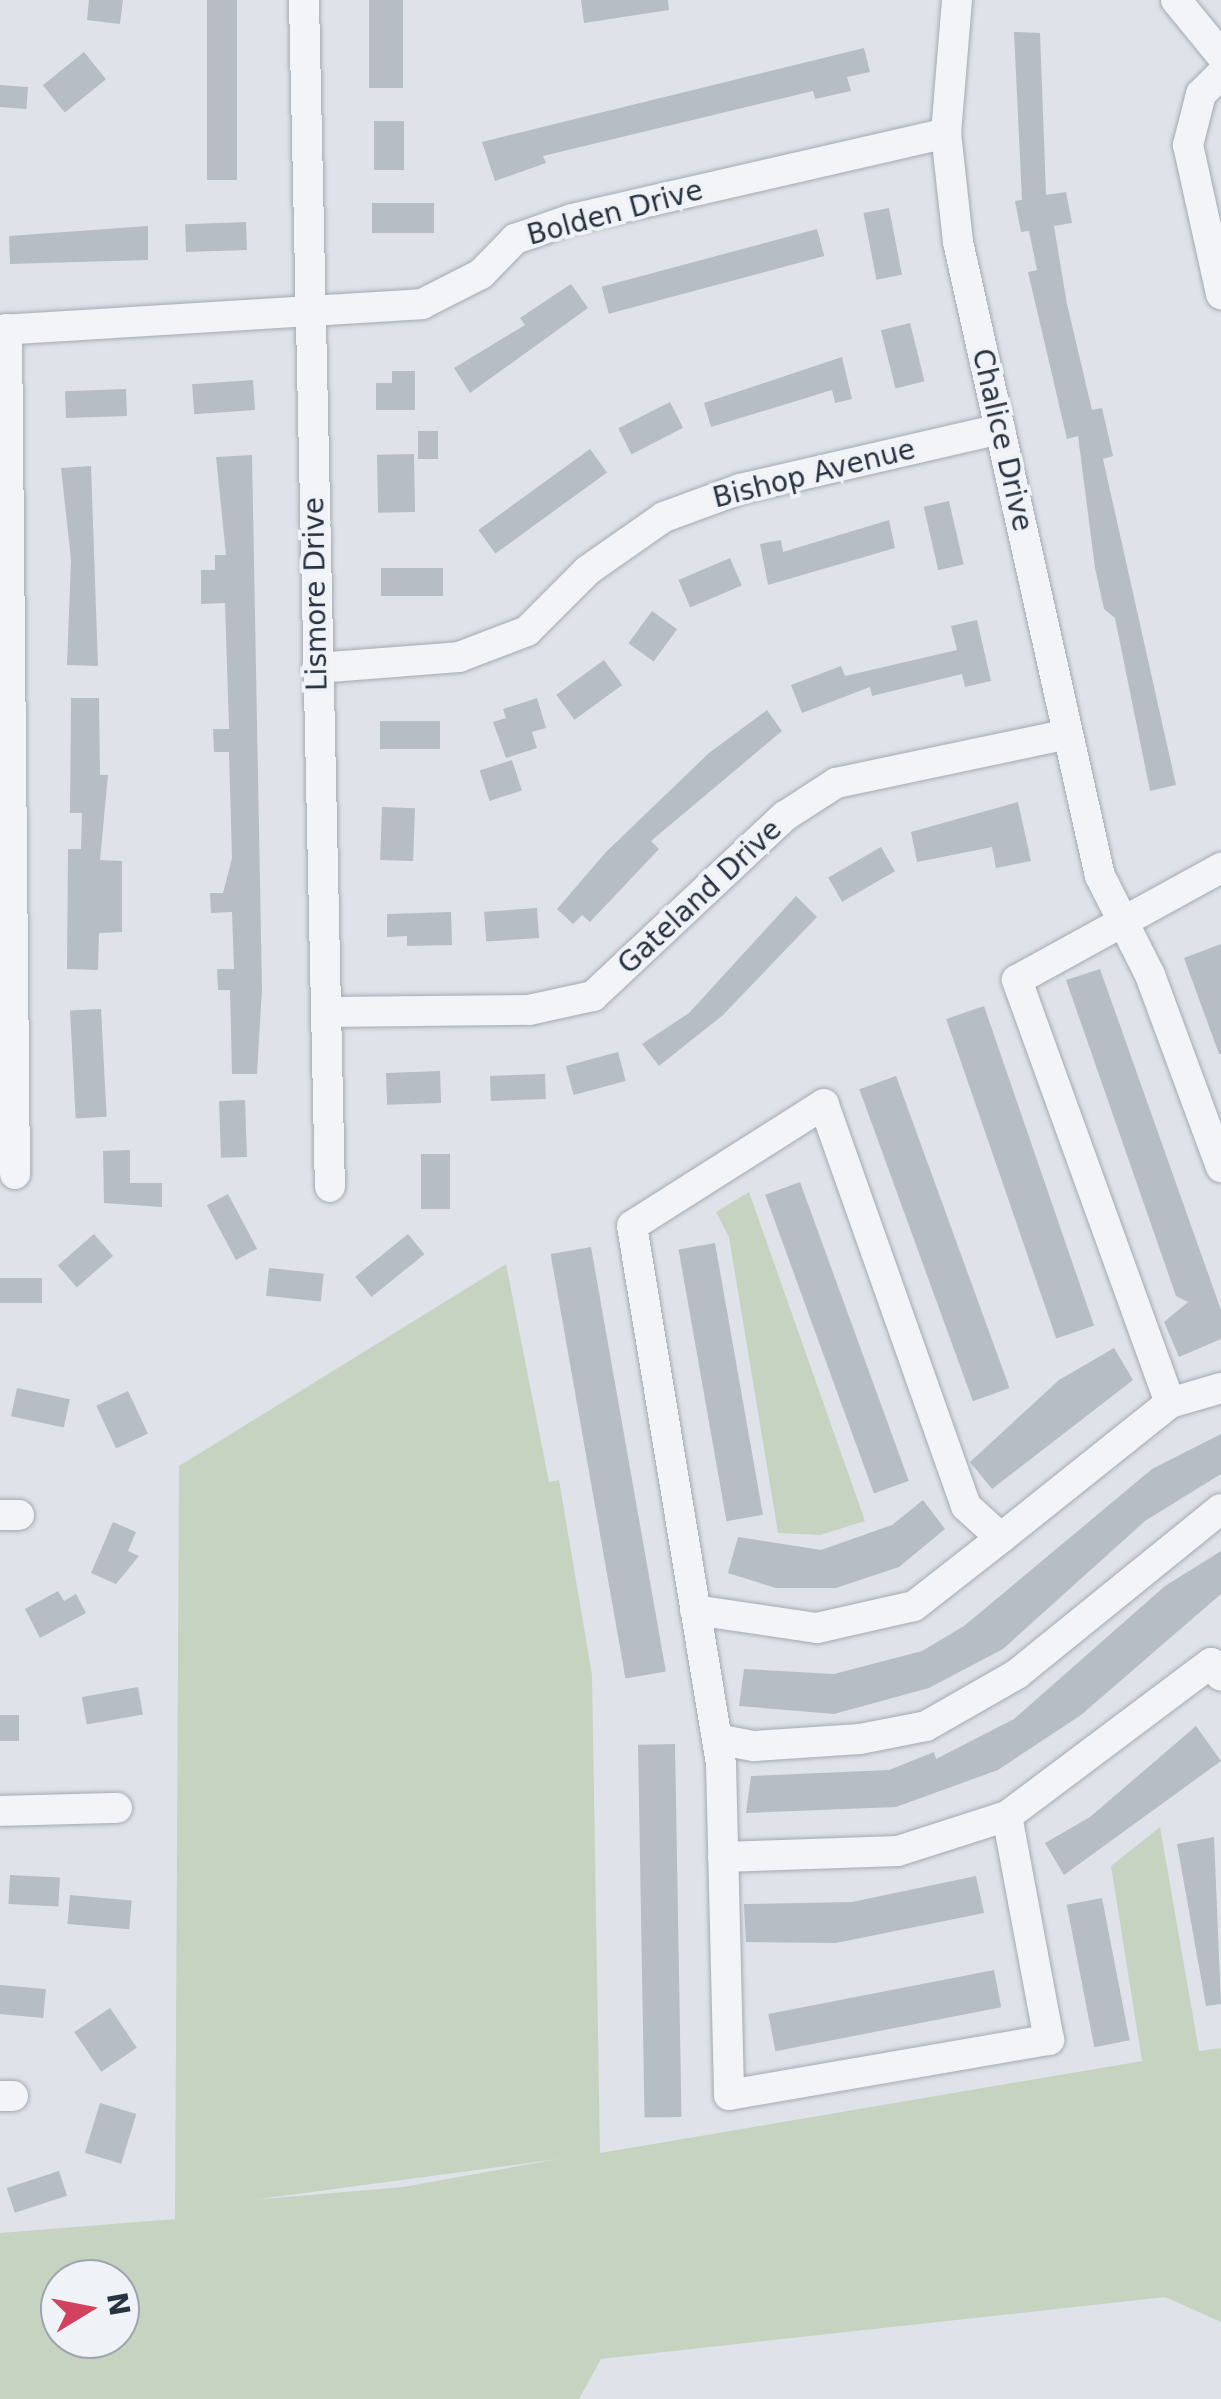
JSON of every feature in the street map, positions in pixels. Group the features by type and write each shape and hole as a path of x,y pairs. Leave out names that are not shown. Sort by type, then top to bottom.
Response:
{"street":[{"name":"Lismore Drive","path":"304,0 330,1187"},
{"name":"Chalice Drive","path":"957,0 946,133 958,242 1100,876 1116,920 1150,975 1221,1167"},
{"path":"1176,0 1221,54"},
{"path":"1221,74 1201,94 1188,145 1221,294"},
{"name":"Bolden Drive","path":"4,330 310,314 422,304 481,274 515,239 572,219 946,133"},
{"path":"4,330 15,1174"},
{"name":"Bishop Avenue","path":"317,668 459,658 527,631 588,570 664,517 740,488 1000,429"},
{"name":"Gateland Drive","path":"326,1012 529,1010 593,996 785,816 836,783 1068,734"},
{"path":"1170,1403 1017,980 1116,920 1221,868"},
{"path":"1001,1538 966,1506 824,1104 632,1226 717,1740 729,2095 1050,2040 1008,1816"},
{"path":"695,1610 817,1628 914,1606 1170,1403 1221,1388"},
{"path":"717,1740 842,1740 926,1726 1017,1674 1221,1509"},
{"path":"723,1857 898,1851 1008,1816 1218,1665"},
{"path":"0,1810 116,1808"}],"green space":[{"path":"749,1192 865,1521 820,1535 778,1533 729,1237 716,1212"},
{"path":"506,1264 549,1482 559,1480 592,1675 600,2153 1142,2061 1111,1866 1160,1827 1199,2051 1221,2048 1221,2322 1165,2297 601,2359 579,2399 0,2399 0,2233 175,2219 179,1466","holes":["558,2159 403,2187 255,2200"]}],"building":[{"path":"89,0 123,0 120,24 87,20"},
{"path":"207,0 237,0 237,180 207,180"},
{"path":"369,0 403,0 403,88 369,88"},
{"path":"581,0 668,0 669,10 584,23"},
{"path":"1014,32 1040,33 1046,195 1066,192 1072,223 1054,226 1067,304 1092,410 1102,408 1113,456 1103,459 1176,785 1150,791 1115,618 1104,609 1095,568 1078,436 1067,439 1028,272 1037,270 1029,231 1021,232 1015,201 1022,200"},
{"path":"864,48 870,72 847,77 851,91 815,99 813,91 543,156 546,163 495,181 482,142"},
{"path":"84,52 106,79 65,113 43,85"},
{"path":"0,85 28,87 26,109 0,107"},
{"path":"374,121 404,121 404,170 374,170"},
{"path":"372,203 434,203 434,233 372,233"},
{"path":"889,208 902,275 876,280 863,213"},
{"path":"246,222 247,250 186,252 185,224"},
{"path":"148,226 148,260 10,264 9,236"},
{"path":"817,229 824,256 609,314 602,287"},
{"path":"571,284 588,308 470,393 454,368 525,325 520,318"},
{"path":"910,323 925,381 895,388 881,330"},
{"path":"842,357 852,399 835,403 832,390 711,427 704,403"},
{"path":"392,371 415,371 415,410 376,410 376,383 392,383"},
{"path":"253,380 255,410 194,414 192,384"},
{"path":"126,389 127,416 66,418 65,391"},
{"path":"670,402 683,428 631,454 618,428"},
{"path":"418,431 438,431 438,459 418,459"},
{"path":"590,449 607,472 495,554 478,530"},
{"path":"414,454 415,512 378,513 377,455"},
{"path":"252,455 262,989 257,1074 232,1074 230,990 218,990 217,969 234,969 232,912 211,913 210,893 223,893 232,858 229,752 214,752 213,729 229,729 225,603 201,604 201,570 215,570 215,555 226,555 216,457"},
{"path":"91,466 98,666 67,665 71,560 61,468"},
{"path":"949,501 964,564 938,570 924,507"},
{"path":"889,520 895,548 768,585 760,544 781,540 783,552"},
{"path":"730,558 742,586 690,607 678,580"},
{"path":"381,568 443,568 443,596 381,596"},
{"path":"652,611 677,629 654,662 628,643"},
{"path":"977,620 991,681 965,687 962,674 872,696 870,687 802,713 791,685 841,666 845,676 957,650 951,626"},
{"path":"604,660 622,685 574,720 556,695"},
{"path":"71,698 99,698 100,775 108,775 100,860 122,861 122,932 99,933 98,970 67,969 68,849 81,849 82,813 70,813"},
{"path":"537,698 546,728 532,732 537,748 506,758 493,722 506,718 503,709"},
{"path":"767,710 782,731 651,841 659,849 590,922 582,915 573,924 557,909 606,852 709,753"},
{"path":"380,721 440,721 440,749 380,749"},
{"path":"512,760 522,790 490,801 480,771"},
{"path":"1018,802 1031,861 996,868 992,847 917,862 911,832"},
{"path":"382,807 415,808 413,861 380,860"},
{"path":"881,847 895,871 842,902 828,878"},
{"path":"796,896 817,917 723,1015 659,1066 642,1044 689,1013"},
{"path":"537,908 539,938 486,942 484,912"},
{"path":"451,912 452,945 407,946 407,936 387,937 387,914"},
{"path":"1221,944 1221,1054 1219,1054 1184,958"},
{"path":"1100,969 1221,1310 1221,1339 1179,1357 1164,1322 1188,1302 1176,1296 1066,980"},
{"path":"984,1006 1094,1326 1056,1339 946,1019"},
{"path":"101,1009 107,1117 76,1118 70,1011"},
{"path":"618,1052 626,1081 574,1095 566,1066"},
{"path":"440,1071 441,1103 387,1105 386,1073"},
{"path":"545,1074 546,1099 491,1101 490,1076"},
{"path":"896,1076 1010,1388 973,1401 859,1089"},
{"path":"245,1100 247,1157 221,1158 219,1101"},
{"path":"130,1150 130,1183 162,1183 162,1207 104,1203 103,1151"},
{"path":"421,1154 450,1154 450,1209 421,1209"},
{"path":"800,1182 909,1481 874,1493 765,1195"},
{"path":"228,1194 257,1249 236,1260 207,1205"},
{"path":"94,1234 113,1256 77,1287 58,1265"},
{"path":"408,1234 424,1254 372,1297 355,1277"},
{"path":"715,1243 763,1515 726,1521 679,1249"},
{"path":"591,1247 666,1671 625,1679 551,1254"},
{"path":"269,1268 324,1274 321,1302 266,1296"},
{"path":"0,1278 42,1278 42,1303 0,1303"},
{"path":"1114,1348 1133,1380 992,1489 970,1462 1059,1380"},
{"path":"17,1388 70,1399 64,1428 11,1416"},
{"path":"128,1391 148,1434 116,1448 96,1406"},
{"path":"1221,1434 1221,1474 1145,1521 1003,1649 929,1688 834,1714 739,1706 744,1669 834,1674 922,1651 964,1626 1152,1469"},
{"path":"923,1500 945,1529 899,1567 836,1588 776,1588 728,1573 738,1537 821,1550 892,1525"},
{"path":"113,1522 136,1532 128,1551 139,1556 116,1584 91,1573"},
{"path":"1221,1551 1221,1594 1081,1715 998,1770 896,1807 746,1813 751,1776 889,1770 934,1752 936,1759 1014,1719 1165,1586"},
{"path":"58,1591 64,1601 76,1594 86,1613 40,1638 25,1609"},
{"path":"138,1687 143,1715 87,1724 82,1697"},
{"path":"0,1715 19,1715 19,1741 0,1741"},
{"path":"1196,1726 1221,1761 1064,1875 1045,1843 1090,1817"},
{"path":"675,1744 682,2117 645,2118 638,1745"},
{"path":"1214,1837 1221,2004 1206,2006 1177,1844"},
{"path":"10,1875 60,1878 58,1907 8,1904"},
{"path":"976,1876 984,1913 836,1943 746,1942 744,1904 852,1902"},
{"path":"70,1895 132,1900 129,1929 67,1924"},
{"path":"1102,1898 1130,2040 1094,2047 1067,1905"},
{"path":"994,1970 1001,2007 775,2051 768,2014"},
{"path":"0,1985 46,1989 43,2018 0,2014"},
{"path":"110,2008 137,2048 101,2072 74,2032"},
{"path":"100,2103 136,2114 121,2164 85,2153"},
{"path":"59,2171 67,2196 15,2213 7,2188"}]}
